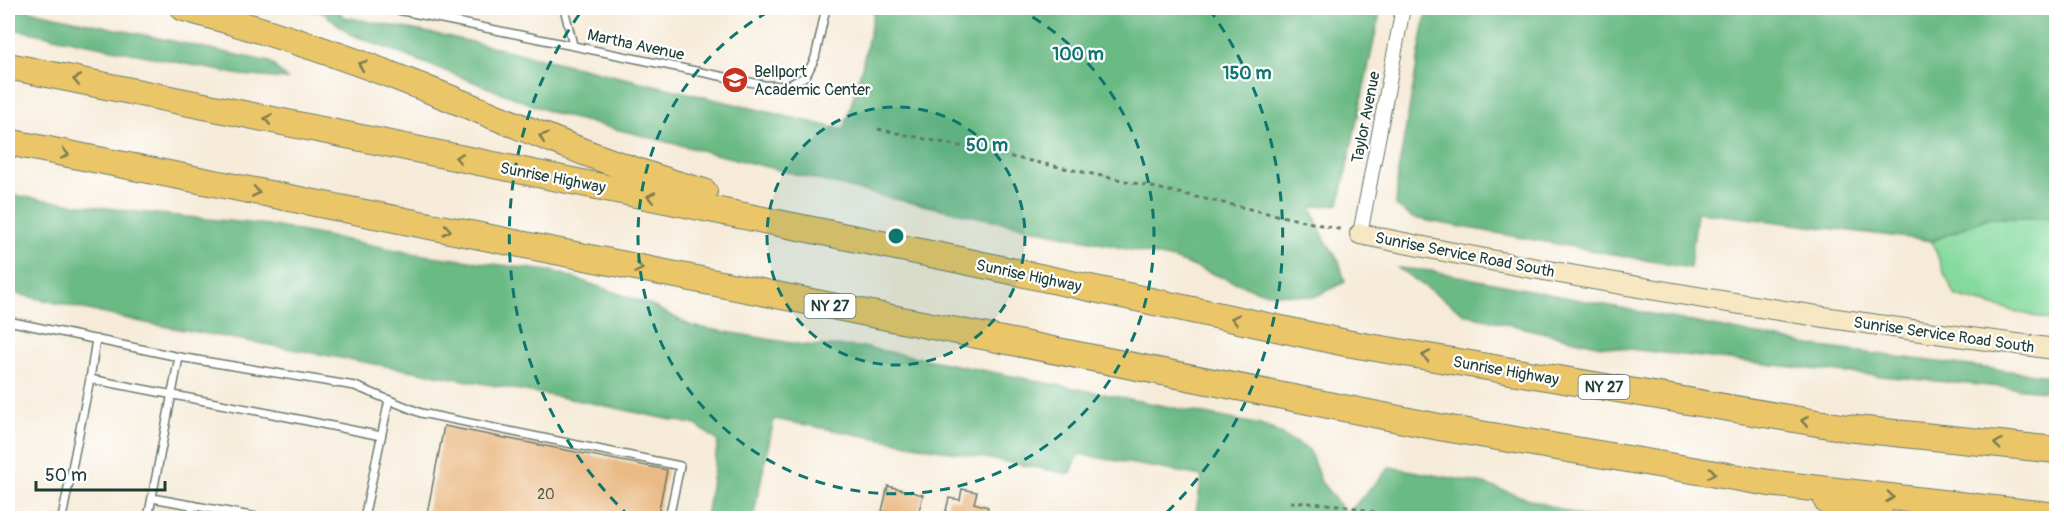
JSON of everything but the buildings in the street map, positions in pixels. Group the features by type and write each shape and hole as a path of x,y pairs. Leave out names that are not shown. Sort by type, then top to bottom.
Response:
{"highway":[{"path":"184,8 278,36 407,81 642,174 955,258"},
{"name":"Sunrise Highway","path":"8,66 955,258 1370,347 1847,428 2056,450"},
{"name":"NY 27","path":"8,142 1439,428 1769,483 2056,516"},
{"path":"1769,483 1881,519"}],"street":[{"name":"Taylor Avenue","path":"1360,234 1403,8"},
{"name":"Sunrise Service Road South","path":"1360,234 1731,302 1910,330 2056,349"}],"lane":[{"name":"Martha Avenue","path":"388,8 764,85 787,86 806,76 811,67 826,8"},
{"path":"564,8 573,45"},
{"path":"8,321 180,357 355,386 421,413 680,466 669,519"},
{"path":"62,519 96,339"},
{"path":"148,519 180,357"},
{"path":"90,379 381,436"},
{"path":"364,519 389,399"},
{"path":"153,498 263,519"},
{"path":"190,519 193,505"}],"path":[{"name":"Sunrise Service Road South","path":"878,129 1122,180 1360,234"},
{"path":"1290,502 1341,505 1403,519"}],"green space":[{"path":"8,8 18,8 270,62 287,79 241,75 8,28"},
{"path":"299,8 336,8 344,17 446,36 844,130 862,67 875,8 1381,8 1339,204 1311,207 1324,238 1339,261 1345,282 1314,297 1261,292 1174,259 890,198 556,114 350,34 324,13"},
{"path":"1427,8 2056,8 2056,218 1987,218 1932,241 1697,212 1690,268 1413,218 1396,206 1398,172"},
{"path":"8,195 137,212 268,225 423,255 556,272 651,305 691,326 803,345 864,347 1266,426 1309,450 1321,482 1347,514 1390,467 1484,484 1583,517 1703,515 1728,518 1195,518 1202,476 1079,454 1070,474 774,419 753,518 706,518 718,441 696,425 587,402 146,323 8,292"},
{"path":"1987,218 2056,218 2056,322 1956,296 1932,241"},
{"path":"1398,268 1432,271 1820,347 2056,377 2056,392 1848,373 1601,346 1465,314"}],"place":[{"name":"Bellport Academic Center","path":"735,80"}]}
